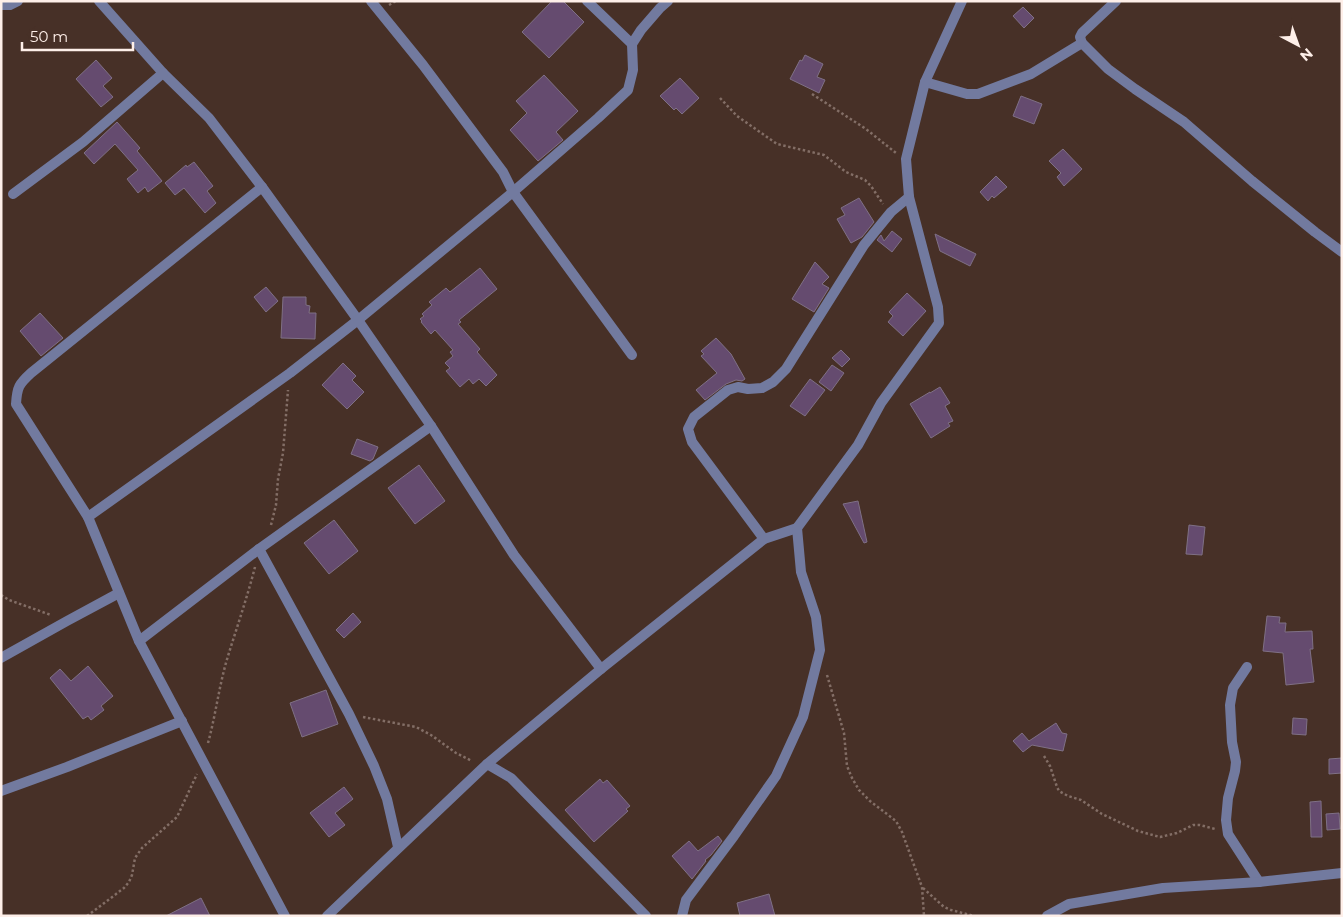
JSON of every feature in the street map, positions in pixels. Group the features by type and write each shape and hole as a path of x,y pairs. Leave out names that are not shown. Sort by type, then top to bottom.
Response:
{"street":[{"path":"1,5 10,5 18,1"},
{"path":"99,1 163,73 209,118 262,187 358,320 431,426 514,555 601,669"},
{"path":"371,1 423,65 503,172 513,192 632,355"},
{"path":"587,1 632,44"},
{"path":"88,517 282,379 358,320 513,192 598,118 628,90 633,70 632,44 641,30 668,1"},
{"path":"327,916 487,764 601,669 764,539 797,528 858,445 881,403 939,323 938,307 909,197 906,159 925,82 962,1"},
{"path":"1116,1 1082,33 1080,37 1082,43 1108,69 1184,122 1315,232 1342,252"},
{"path":"925,82 966,94 978,94 1031,74 1082,43"},
{"path":"13,194 82,142 163,73"},
{"path":"262,187 21,382 17,392 16,404 88,517 139,641 285,916"},
{"path":"764,539 692,442 688,429 694,418 728,390 738,387 748,389 762,388 774,382 786,369 864,245 891,212 909,197"},
{"path":"139,641 259,549 431,426"},
{"path":"682,916 686,900 776,776 803,717 820,650 816,617 801,572 797,528"},
{"path":"259,549 349,714 374,766 387,799 398,847"},
{"path":"1,658 66,621 120,594"},
{"path":"1247,667 1233,688 1230,706 1232,742 1236,762 1228,798 1226,820 1228,834 1258,882"},
{"path":"1,791 182,721"},
{"path":"487,764 511,778 646,916"},
{"path":"1047,916 1069,904 1164,888 1258,882 1342,873"}],"path":[{"path":"812,94 866,129 906,159"},
{"path":"720,98 737,116 778,144 824,155 846,172 865,180 891,212"},
{"path":"1,595 9,600 66,621"},
{"path":"820,650 844,733 848,766 852,778 859,790 896,822 902,832 922,887 924,916"},
{"path":"349,714 416,727 469,761 487,764"},
{"path":"1044,756 1050,766 1059,791 1081,800 1102,814 1138,831 1160,836 1178,833 1194,825 1200,825 1228,834"},
{"path":"87,916 124,888 129,882 135,858 142,848 177,817 203,761"},
{"path":"922,887 944,907 974,916"}],"building":[{"path":"552,1 563,1 584,22 549,58 522,32"},
{"path":"1023,7 1034,18 1024,28 1013,16"},
{"path":"805,55 823,64 817,77 825,80 819,93 790,79 800,60 802,61"},
{"path":"96,60 112,78 103,86 113,97 101,107 76,79"},
{"path":"544,75 578,111 556,132 563,140 538,161 510,130 527,113 516,101"},
{"path":"680,78 699,98 682,114 676,108 674,110 660,96"},
{"path":"1021,96 1042,104 1034,124 1013,116"},
{"path":"117,122 140,148 137,151 162,181 148,192 145,187 138,193 127,179 138,170 115,144 94,164 84,153"},
{"path":"1063,149 1082,169 1064,186 1057,177 1061,173 1049,161"},
{"path":"194,162 213,186 207,191 216,203 205,213 184,188 175,195 165,183 186,165 187,167"},
{"path":"996,176 1007,187 994,198 992,196 988,201 980,192"},
{"path":"859,198 874,222 862,237 851,243 837,219 845,215 841,208"},
{"path":"892,231 902,239 892,252 877,240 881,235 884,241"},
{"path":"935,234 976,254 970,266 940,251"},
{"path":"815,262 829,277 822,284 829,288 814,312 792,299"},
{"path":"480,268 497,289 459,320 461,322 458,324 480,349 477,352 497,375 486,386 479,379 473,384 469,379 460,387 446,371 450,368 445,363 453,356 450,352 453,350 435,330 431,334 420,319 424,316 422,314 432,305 429,302 446,288 450,292"},
{"path":"266,287 278,301 266,312 254,297"},
{"path":"907,293 926,311 903,336 888,322 893,316 889,312"},
{"path":"283,297 306,297 306,305 310,306 309,313 316,313 315,339 281,338"},
{"path":"40,313 63,338 41,356 20,331"},
{"path":"716,338 731,354 745,379 726,384 705,400 696,390 717,373 701,356 704,354 701,351"},
{"path":"841,350 850,359 842,367 832,358"},
{"path":"343,363 356,376 352,380 364,392 347,409 322,385"},
{"path":"832,365 844,373 831,391 819,382"},
{"path":"810,379 825,390 805,416 790,406"},
{"path":"940,387 950,403 945,406 953,421 948,423 950,426 931,438 910,404"},
{"path":"357,439 378,447 373,459 370,461 351,454"},
{"path":"419,465 445,501 415,524 388,488"},
{"path":"858,501 867,542 864,543 843,504"},
{"path":"334,520 358,551 329,574 304,543"},
{"path":"1189,525 1205,527 1202,555 1186,554"},
{"path":"353,613 361,622 344,638 336,630"},
{"path":"1267,616 1280,617 1279,623 1286,623 1285,632 1312,631 1313,649 1310,649 1314,682 1286,685 1283,653 1263,651"},
{"path":"88,666 113,696 101,706 104,710 91,720 88,716 83,719 50,678 60,669 71,681"},
{"path":"326,690 338,724 302,737 290,703"},
{"path":"1293,718 1307,719 1306,735 1292,734"},
{"path":"1056,723 1062,733 1067,734 1063,751 1032,745 1023,752 1013,741 1022,733 1029,741"},
{"path":"1342,758 1342,773 1329,774 1329,759"},
{"path":"600,779 603,783 607,780 630,806 626,809 628,811 594,842 565,810"},
{"path":"344,787 353,799 335,813 345,825 329,837 310,813"},
{"path":"1321,801 1322,837 1311,837 1310,802"},
{"path":"1339,813 1340,829 1327,830 1326,814"},
{"path":"718,836 722,841 705,860 692,879 672,856 689,841 698,851"},
{"path":"769,894 775,916 740,916 737,903"},
{"path":"201,898 210,916 166,916"}]}
